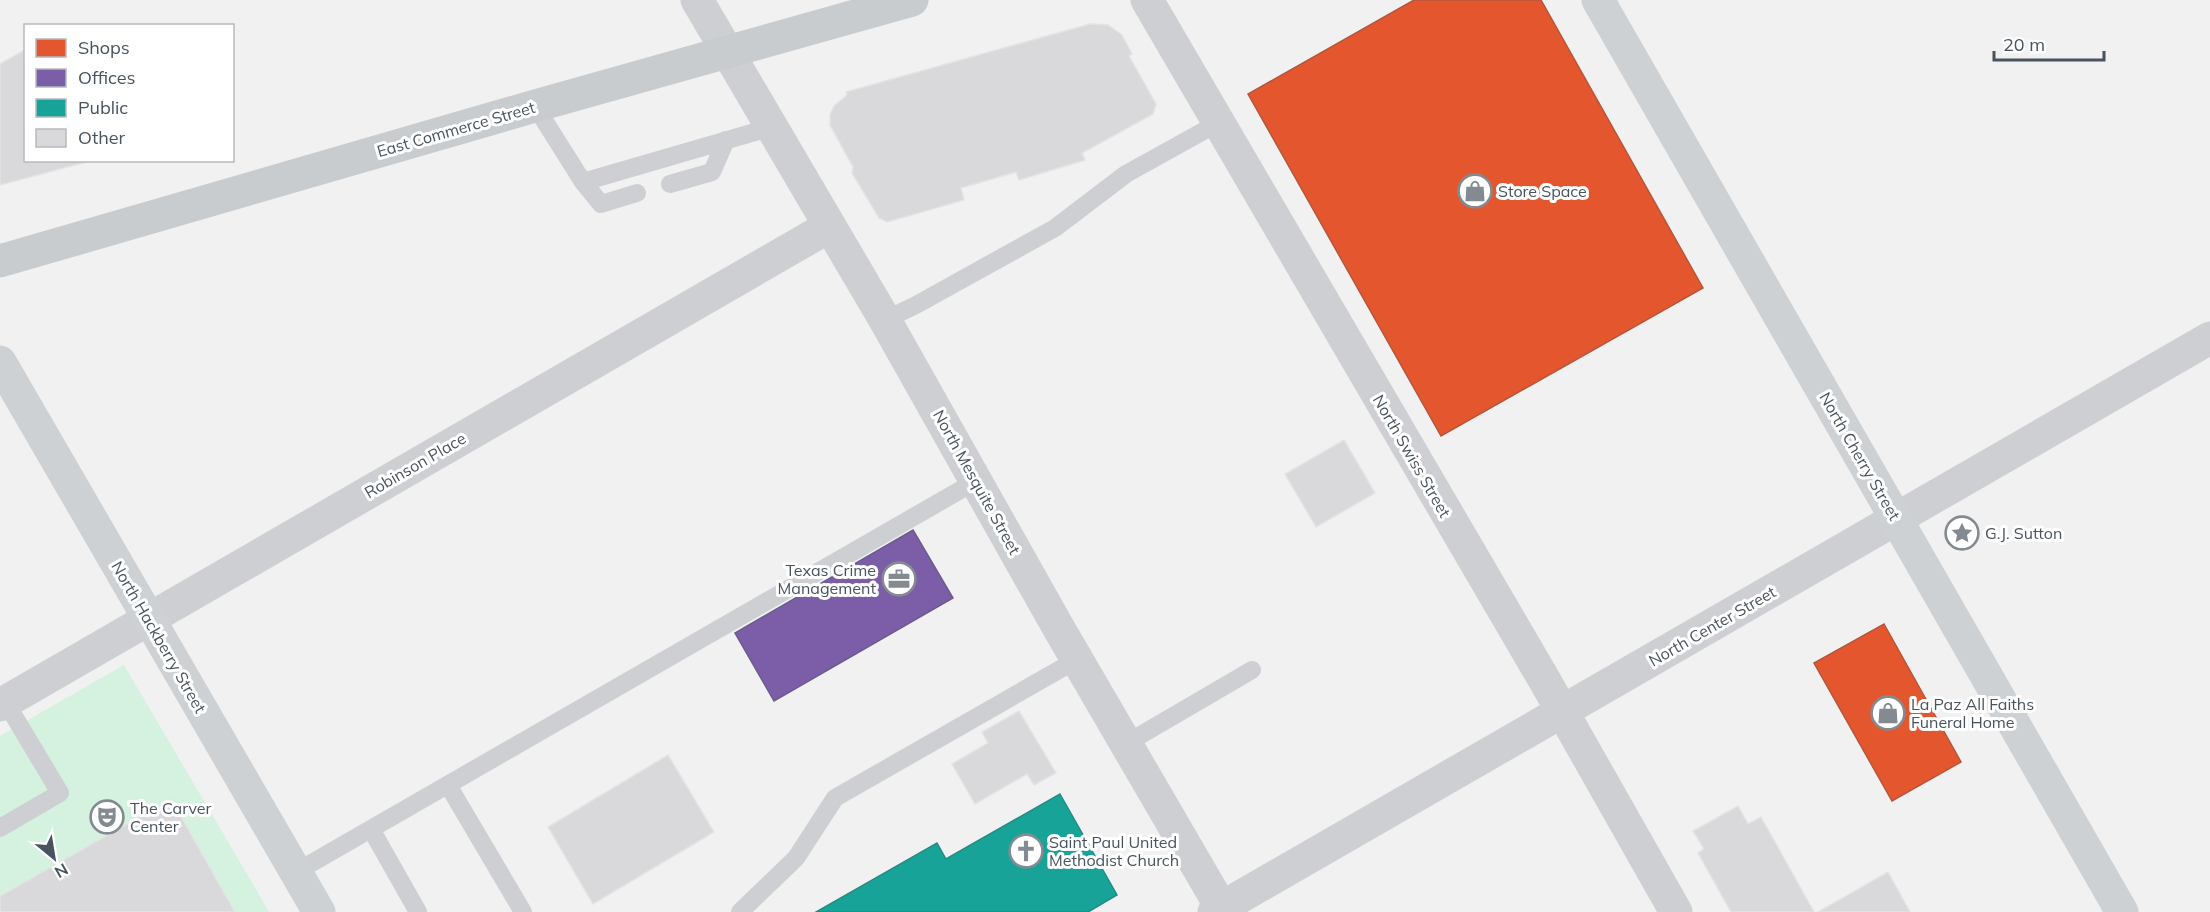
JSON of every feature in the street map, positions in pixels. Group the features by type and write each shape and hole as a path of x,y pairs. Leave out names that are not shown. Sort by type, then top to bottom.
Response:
{"main road":[{"name":"East Commerce Street","path":"0,261 535,106 912,0"}],"street":[{"name":"North Mesquite Street","path":"697,0 885,320 1220,910"},
{"name":"North Swiss Street","path":"1148,0 1562,711 1676,912"},
{"name":"North Cherry Street","path":"1598,0 2122,912"},
{"name":"Robinson Place","path":"3,703 830,226"},
{"name":"North Center Street","path":"1220,910 2210,338"},
{"name":"North Hackberry Street","path":"0,362 319,912"}],"lane":[{"path":"535,106 583,182 601,204 637,193"},
{"path":"885,320 1055,228 1126,174 1218,123"},
{"path":"583,182 772,127"},
{"path":"670,184 712,172 726,140"},
{"path":"296,872 976,481"},
{"path":"740,912 796,858 835,798 1078,659"},
{"path":"1127,743 1252,670"},
{"path":"0,828 60,793 3,703"},
{"path":"448,785 523,912"},
{"path":"371,829 418,912"}],"green space":[{"name":"The Carver Center","path":"124,665 269,912 0,912 0,736"}],"building: Shops":[{"name":"Store Space","path":"1414,0 1541,0 1703,288 1441,436 1248,94"},
{"name":"La Paz All Faiths Funeral Home","path":"1884,624 1961,762 1892,801 1814,663"}],"building: Offices":[{"path":"913,530 953,598 774,701 735,633"}],"building: Public":[{"name":"Saint Paul United Methodist Church","path":"1060,794 1117,895 1088,912 816,912 937,843 946,859"}],"building: Other":[{"path":"1090,24 1108,25 1122,35 1132,54 1129,56 1156,104 1153,114 1082,153 1085,160 1019,180 1016,172 961,188 964,200 887,222 879,218 852,173 853,167 830,125 830,115 834,106 847,95 846,92"},
{"path":"24,50 24,162 86,162 0,185 0,64"},
{"path":"1344,440 1375,493 1316,527 1285,474"},
{"path":"1019,711 1056,773 1034,785 1027,774 975,804 952,764 988,743 982,732"},
{"path":"668,755 714,832 593,904 548,827"},
{"path":"171,799 235,912 0,912 0,896"},
{"path":"1738,806 1748,824 1761,817 1814,912 1731,912 1698,853 1704,849 1693,831"},
{"path":"1888,872 1910,912 1818,912"}],"place":[{"name":"Store Space","path":"1475,191"},
{"name":"G.J. Sutton","path":"1962,533"},
{"name":"Texas Crime Management","path":"899,579"},
{"name":"La Paz All Faiths Funeral Home","path":"1888,713"},
{"name":"The Carver Center","path":"107,817"},
{"name":"Saint Paul United Methodist Church","path":"1026,851"}]}
